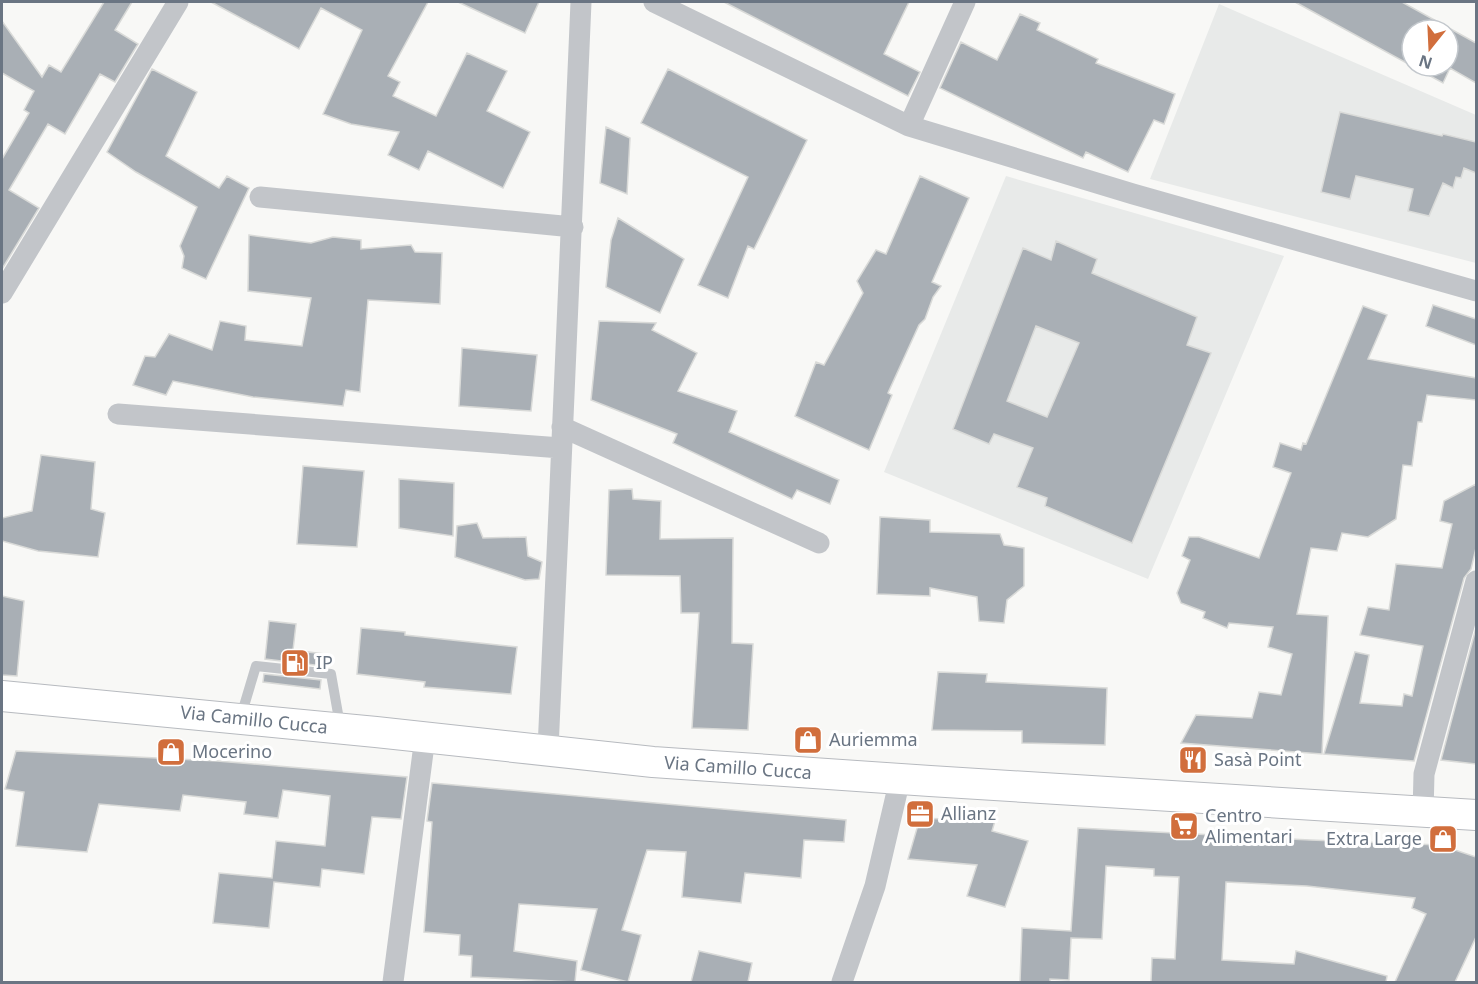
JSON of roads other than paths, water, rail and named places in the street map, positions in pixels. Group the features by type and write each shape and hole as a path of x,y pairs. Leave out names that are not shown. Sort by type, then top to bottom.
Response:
{"street":[{"path":"2,293 178,2"},
{"path":"548,749 573,227 581,2"},
{"path":"654,2 909,126 1133,194 1476,291"},
{"path":"909,126 965,2"},
{"path":"260,197 573,227"},
{"path":"118,414 561,448"},
{"path":"562,426 819,543"},
{"path":"1423,813 1424,774 1476,581"},
{"name":"Via Camillo Cucca","path":"2,696 548,749 653,762 1476,815"},
{"path":"393,982 425,737"},
{"path":"842,982 875,886 900,779"}],"lane":[{"path":"240,718 256,666 331,674 341,729"}],"place":[{"name":"IP","path":"295,663"},
{"name":"Auriemma","path":"808,740"},
{"name":"Mocerino","path":"171,752"},
{"name":"Sasà Point","path":"1193,760"},
{"name":"Allianz","path":"920,814"},
{"name":"Centro Alimentari","path":"1184,826"},
{"name":"Extra Large","path":"1443,839"}]}
